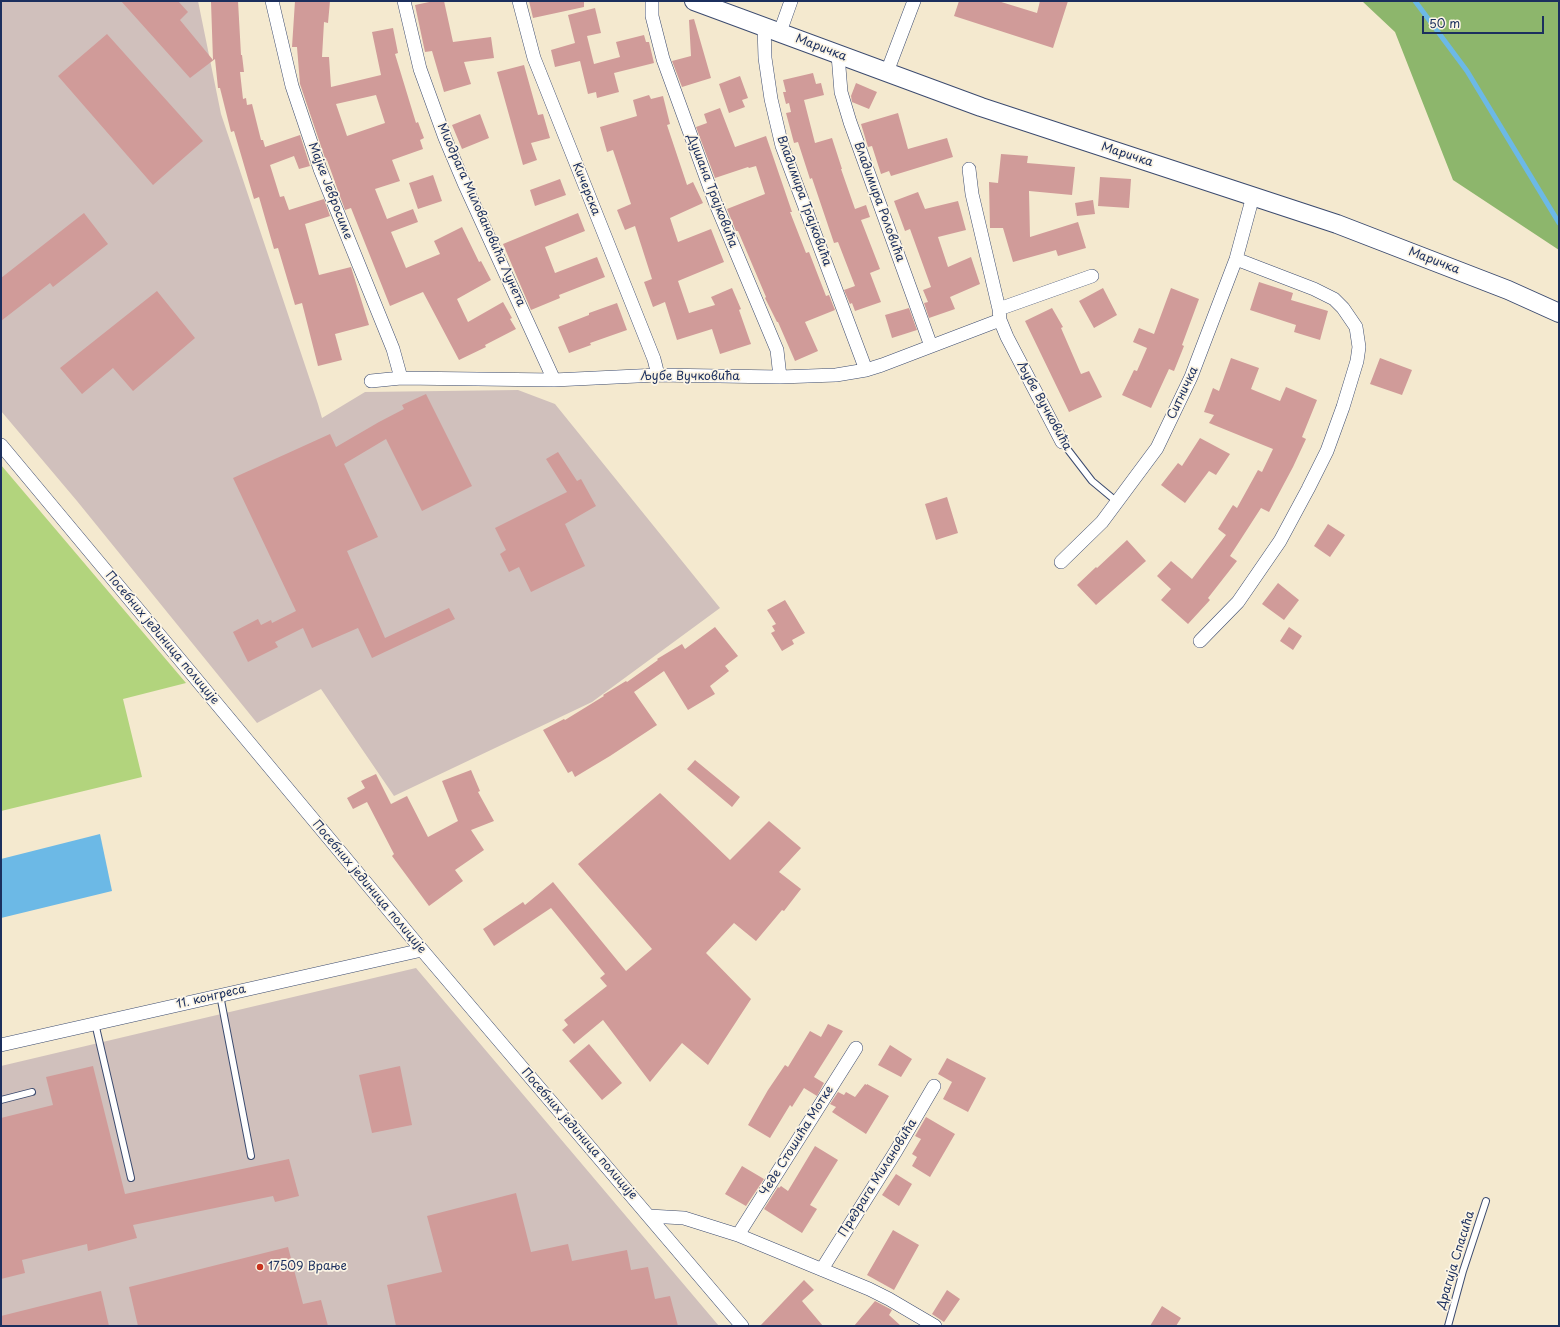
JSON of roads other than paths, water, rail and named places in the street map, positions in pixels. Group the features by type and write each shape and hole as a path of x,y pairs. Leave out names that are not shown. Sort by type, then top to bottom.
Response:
{"street":[{"name":"Мајке Јевросиме","path":"272,1 292,86 320,169 393,349 401,378"},
{"name":"Миодрага Миловановића Лунета","path":"404,1 420,69 445,138 554,380"},
{"name":"Кичерска","path":"520,1 534,58 654,359 658,376"},
{"name":"Душана Трајковића","path":"652,1 652,16 663,59 715,202 777,350 780,377"},
{"name":"Маричка","path":"694,1 981,107 1337,224 1508,290 1559,313"},
{"name":"Владимира Трајковића","path":"790,1 772,29 764,58 771,100 782,146 866,370"},
{"path":"887,72 914,1"},
{"name":"Владимира Роловића","path":"838,55 841,92 850,122 931,346"},
{"path":"969,170 972,194 999,314"},
{"name":"Ситничка","path":"1061,562 1102,522 1116,501 1157,448 1191,377 1236,259 1253,196"},
{"path":"1200,641 1238,602 1280,541 1327,451 1343,407 1357,361 1359,347 1356,327 1343,308 1334,300 1314,289 1236,259"},
{"name":"Љубе Вучковића","path":"371,381 401,378 554,380 658,376 780,377 836,375 866,370 931,346 999,314 1092,276"},
{"name":"Љубе Вучковића","path":"999,314 1007,337 1062,442"},
{"name":"Посебних јединица полиције","path":"1,445 422,950 742,1326"},
{"name":"11. конгреса","path":"1,1045 422,950"},
{"name":"Чеде Стошића Мотке","path":"738,1235 856,1048"},
{"name":"Предрага Милановића","path":"822,1269 896,1151 934,1086"},
{"path":"649,1216 684,1218 738,1235 822,1269 889,1299 935,1326"}],"lane":[{"name":"Љубе Вучковића","path":"1062,442 1092,481 1116,501"},
{"path":"220,995 251,1156"},
{"path":"95,1023 130,1178"},
{"path":"1,1100 32,1092"},
{"name":"Драгија Спасића","path":"1448,1326 1463,1271 1486,1201"}],"water":[{"path":"100,834 112,891 1,918 1,859"}],"waterway":[{"path":"1415,1 1467,71 1559,223"}],"place":[{"name":"17509 Врање","path":"260,1267"}]}
